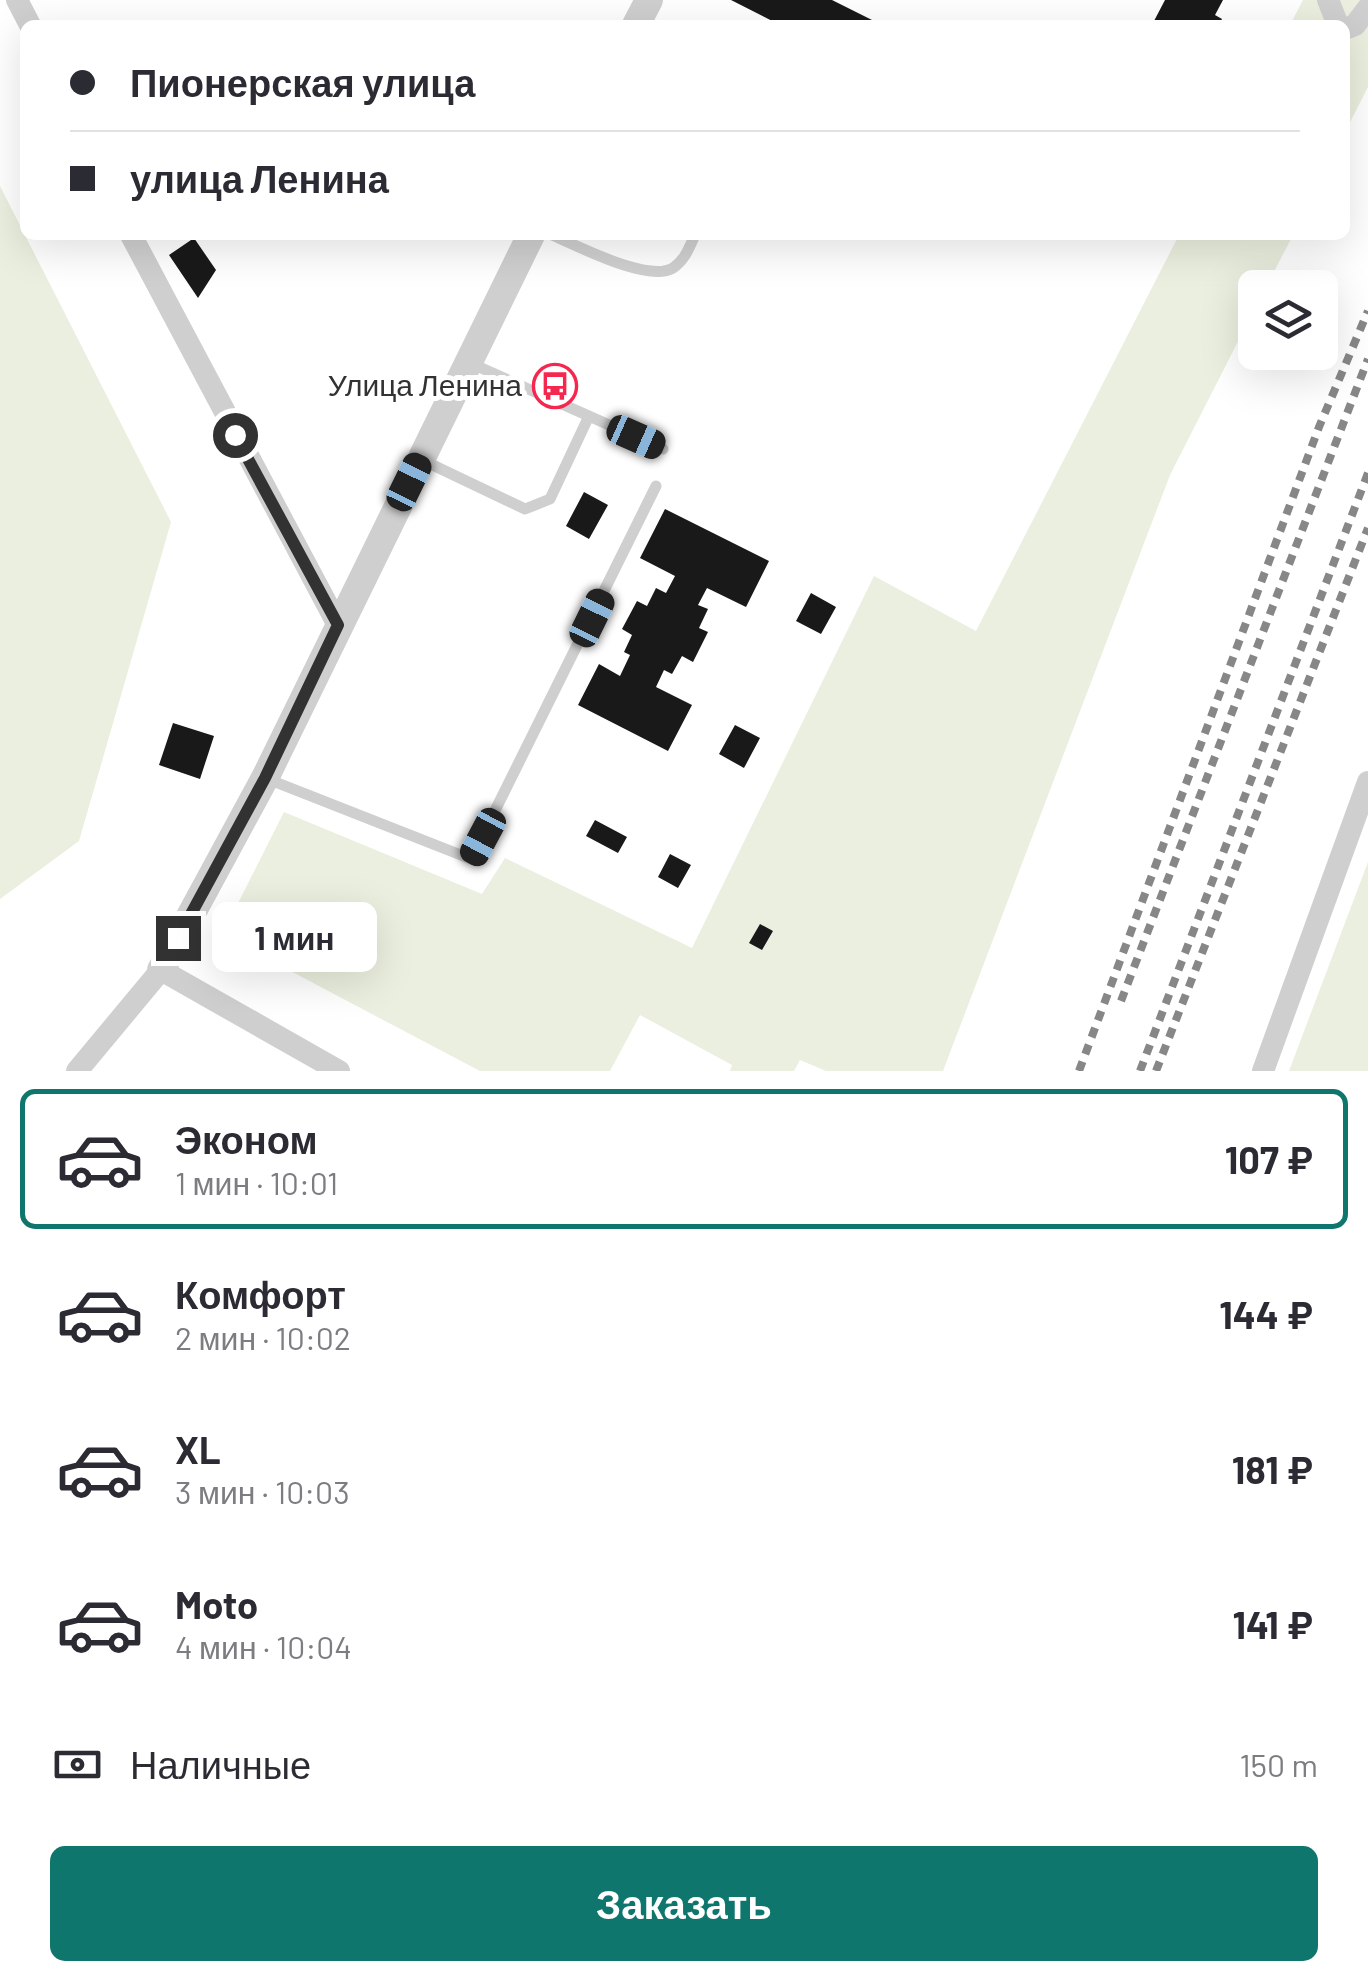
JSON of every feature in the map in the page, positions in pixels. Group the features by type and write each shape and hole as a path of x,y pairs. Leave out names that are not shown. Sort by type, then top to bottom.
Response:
{"street":[{"path":"1350,27 1368,8"},
{"path":"134,240 338,625"},
{"path":"77,1071 161,970 265,778 529,240"},
{"path":"1263,1071 1368,782"},
{"path":"161,970 339,1071"}],"lane":[{"path":"564,240 647,273 670,270 684,258 692,240"},
{"path":"468,362 662,449"},
{"path":"420,459 526,509 540,506 550,499 589,416"},
{"path":"265,778 472,859 656,486"}],"green space":[{"path":"1303,0 1368,0 1368,87 1350,122 1350,20 1293,20"},
{"path":"0,186 20,225 20,240 27,240 171,522 79,841 0,899"},
{"path":"1176,240 1290,240 1275,270 1238,270 1238,341 1170,475 943,1071 826,1071 800,1060 794,1071 730,1071 732,1065 640,1015 610,1071 480,1071 222,935 284,812 482,894 505,858 692,948 874,576 976,631"},
{"path":"1368,862 1368,1071 1289,1071"}],"building":[{"path":"731,0 832,0 872,20 770,20"},
{"path":"1165,0 1223,0 1215,15 1222,20 1155,20"},
{"path":"195,240 216,270 198,298 169,255"},
{"path":"584,492 608,505 589,539 566,526"},
{"path":"665,509 769,561 746,607 707,588 698,605 708,609 699,628 708,632 693,662 682,656 672,674 664,670 656,687 692,705 668,751 578,705 599,664 620,676 630,655 624,652 632,635 622,629 637,601 647,606 656,588 666,593 675,576 640,558"},
{"path":"811,593 836,607 821,634 796,621"},
{"path":"173,723 214,736 200,779 159,765"},
{"path":"735,725 760,738 744,768 719,754"},
{"path":"595,820 627,837 618,853 586,836"},
{"path":"670,854 691,865 678,888 658,877"},
{"path":"760,924 773,931 762,950 749,943"}],"railway":[{"path":"1079,1071 1319,427 1368,311"},
{"path":"1121,1001 1368,359"},
{"path":"1140,1071 1368,473"},
{"path":"1156,1071 1368,528"}],"place":[{"name":"Улица Ленина","path":"555,386"}],"route":[{"path":"178,938 265,778 338,625 235,435"}]}
